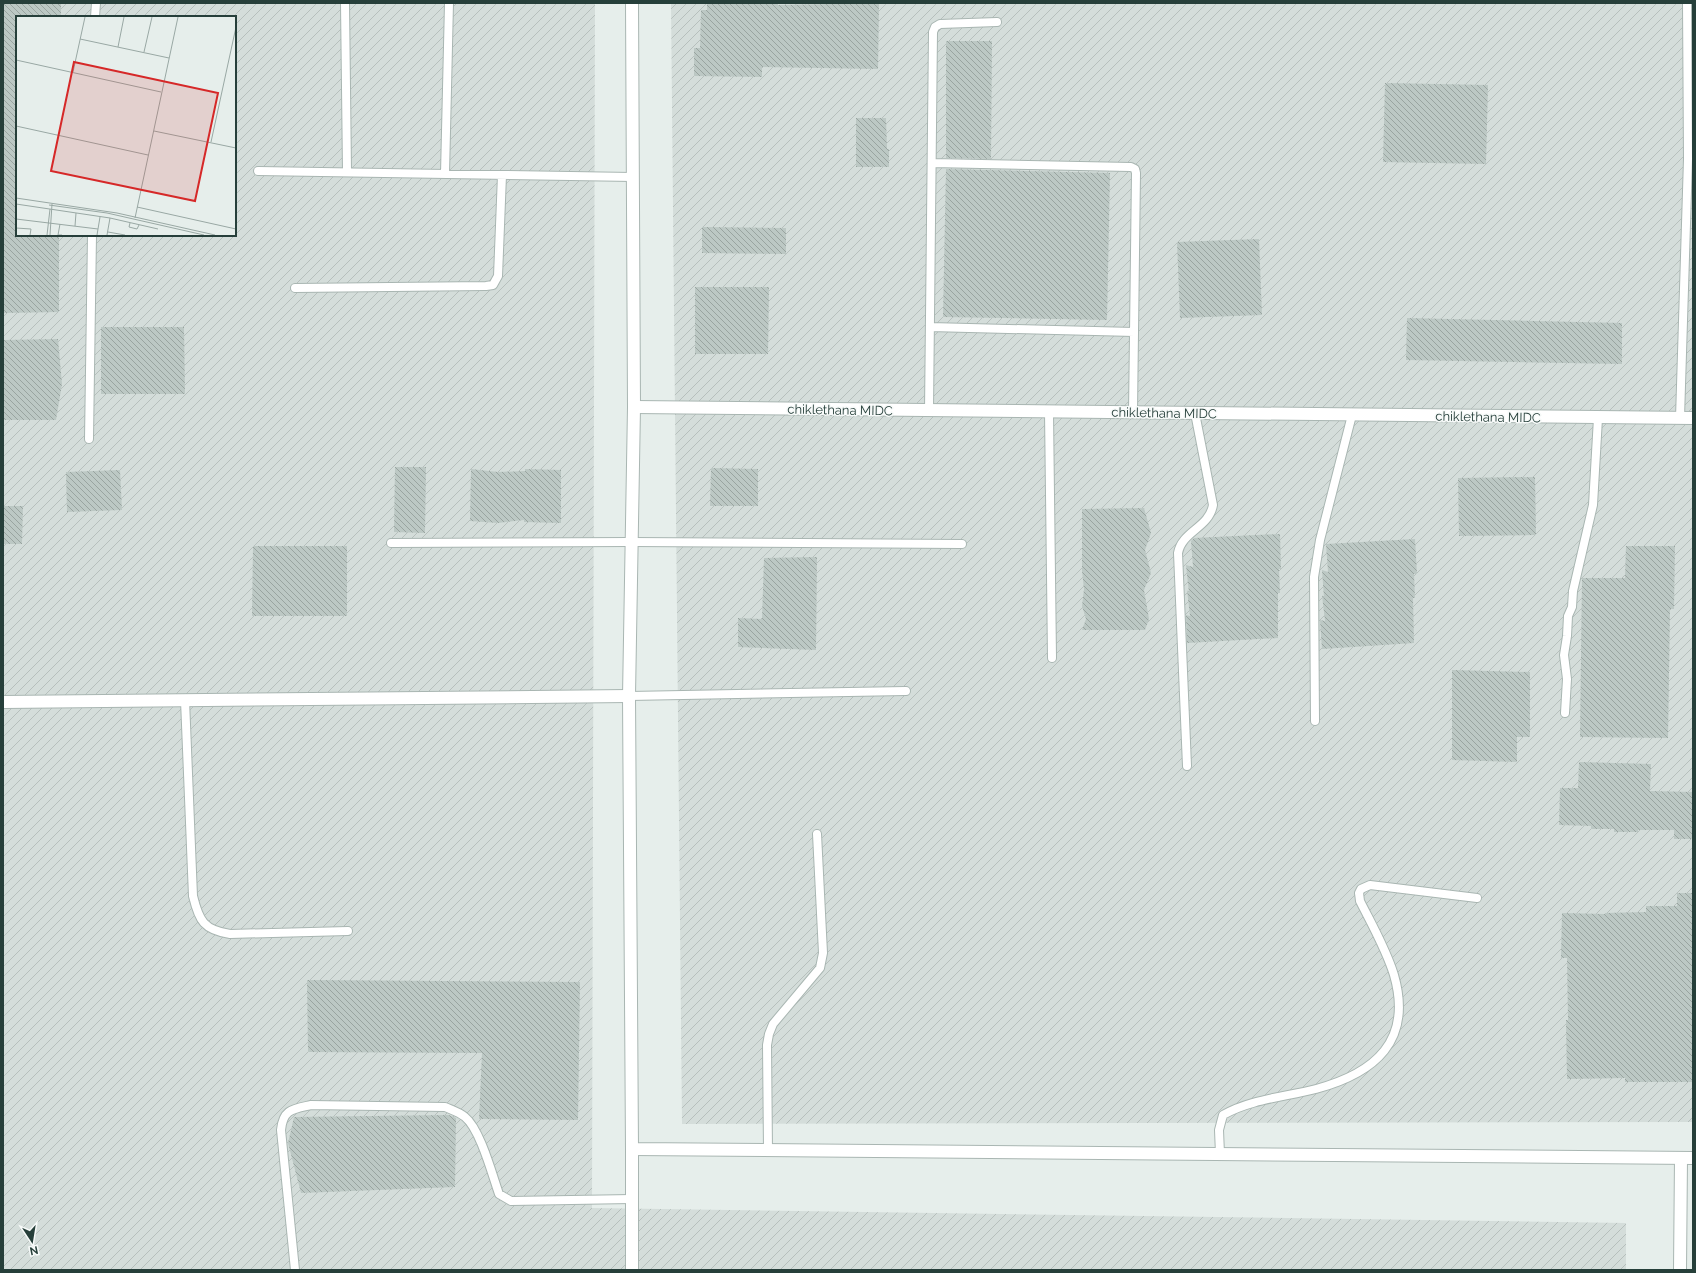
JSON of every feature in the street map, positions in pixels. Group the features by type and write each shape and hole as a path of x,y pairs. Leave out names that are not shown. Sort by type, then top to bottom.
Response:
{"street":[{"path":"632,3 634,407 629,696 632,1270"},
{"name":"chiklethana MIDC","path":"634,407 1693,418"},
{"path":"3,702 629,696"},
{"path":"632,1150 1693,1158"},
{"path":"1680,1270 1681,1158"}],"lane":[{"path":"95,16 96,3"},
{"path":"345,3 347,172"},
{"path":"446,174 449,3"},
{"path":"1680,418 1690,159 1688,3"},
{"path":"930,410 933,32 935,27 940,24 997,22"},
{"path":"932,163 1131,167 1135,169 1133,413"},
{"path":"258,171 633,177"},
{"path":"295,288 493,285 498,276 502,175"},
{"path":"89,439 92,236"},
{"path":"930,327 1134,332"},
{"path":"1049,412 1052,658"},
{"path":"1187,766 1178,553 1182,543 1212,514 1213,505 1195,414"},
{"path":"1315,721 1314,578 1320,540 1352,415"},
{"path":"1565,713 1567,679 1564,655 1568,616 1572,607 1573,591 1593,505 1598,418"},
{"path":"391,543 631,542 962,544"},
{"path":"629,696 906,691"},
{"path":"186,700 193,896 197,912 205,926 216,932 230,934 348,931"},
{"path":"768,1151 767,1045 769,1034 773,1024 820,968 822,960 823,953 817,834"},
{"path":"1220,1154 1219,1130 1223,1115 1236,1107 1317,1088 1354,1074 1372,1064 1385,1051 1391,1042 1396,1029 1398,994 1388,958 1360,901 1359,894 1361,889 1370,886 1478,898"},
{"path":"295,1270 281,1130 282,1120 287,1113 297,1108 311,1105 445,1107 456,1111 466,1118 475,1129 499,1194 511,1201 632,1199"}],"shaded area":[{"path":"3,3 595,3 592,1208 1626,1223 1626,1270 3,1270"},
{"path":"671,3 1693,3 1693,1122 682,1124"}],"building":[{"path":"3,3 61,3 61,16 16,16 16,236 59,236 59,312 3,313"},
{"path":"707,3 778,3 778,5 879,3 878,69 762,67 762,77 694,76 694,48 700,48 701,10 707,10"},
{"path":"946,41 992,41 991,159 946,158"},
{"path":"1385,83 1488,85 1486,164 1383,162"},
{"path":"856,118 886,118 889,167 856,167"},
{"path":"946,169 1110,173 1107,320 943,317"},
{"path":"702,227 786,228 786,254 702,253"},
{"path":"1259,239 1262,315 1180,318 1177,242"},
{"path":"695,287 769,287 768,354 695,354"},
{"path":"1407,318 1622,323 1622,364 1406,360"},
{"path":"101,327 184,327 185,394 101,394"},
{"path":"58,339 62,384 56,420 3,420 3,340"},
{"path":"395,467 426,467 425,533 394,532"},
{"path":"711,468 758,469 758,506 710,506"},
{"path":"471,469 498,472 525,471 525,469 561,470 561,523 524,522 524,520 498,523 470,521"},
{"path":"120,470 122,510 67,512 66,472"},
{"path":"1535,477 1536,535 1459,536 1458,478"},
{"path":"3,506 23,506 22,544 3,544"},
{"path":"1144,508 1151,533 1145,550 1151,573 1144,590 1149,619 1145,630 1082,630 1086,619 1082,606 1084,589 1082,571 1082,509"},
{"path":"1280,534 1281,569 1279,569 1280,593 1278,593 1278,638 1187,643 1186,615 1190,616 1186,565 1193,567 1191,541 1194,538"},
{"path":"1415,539 1417,574 1414,574 1414,643 1322,649 1320,620 1325,621 1322,595 1324,598 1322,570 1328,572 1326,544"},
{"path":"253,546 347,546 347,616 252,616"},
{"path":"1626,546 1675,546 1674,609 1670,609 1668,738 1580,737 1582,578 1625,578"},
{"path":"817,557 816,650 738,647 738,618 762,619 764,558"},
{"path":"1452,670 1530,672 1530,737 1517,737 1517,762 1452,760"},
{"path":"1579,762 1651,764 1650,791 1693,792 1693,839 1674,839 1674,830 1614,832 1614,829 1591,829 1591,826 1559,825 1560,788 1578,788"},
{"path":"1677,893 1693,893 1693,1082 1625,1082 1625,1078 1567,1079 1567,958 1561,958 1562,913 1605,914 1646,912 1646,906 1677,906"},
{"path":"307,980 580,982 578,1120 479,1119 482,1053 308,1052"},
{"path":"449,1115 456,1118 455,1187 301,1193 288,1143 294,1117"}]}
